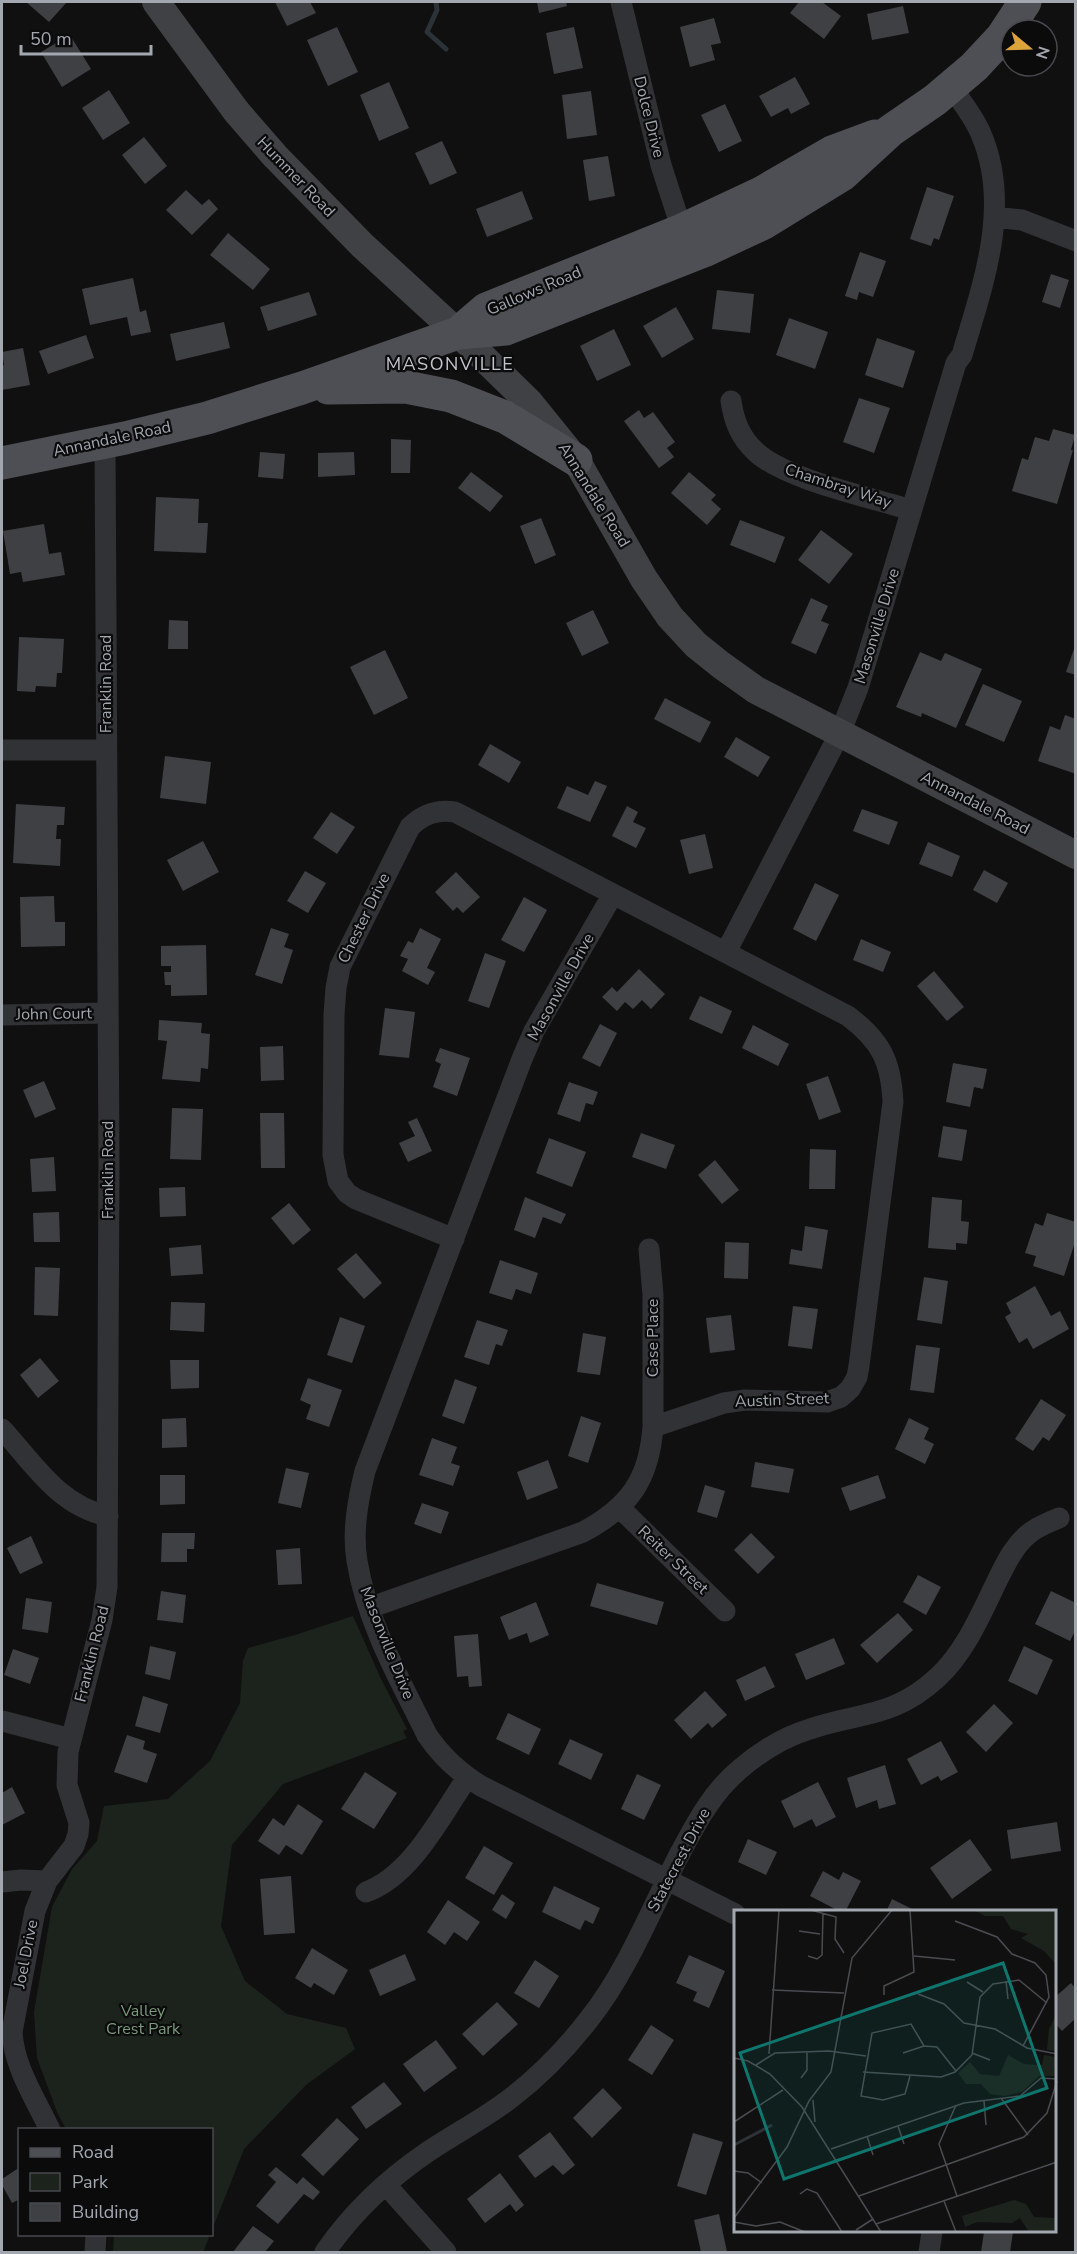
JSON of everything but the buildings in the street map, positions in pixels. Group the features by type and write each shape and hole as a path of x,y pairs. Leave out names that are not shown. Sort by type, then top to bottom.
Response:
{"main road":[{"name":"Hummer Road","path":"156,2 236,111 275,156 362,245 458,333"},
{"name":"Gallows Road","path":"458,333 506,329 704,251 764,224 842,174 890,131 951,87 974,67 1002,37 1025,2"},
{"name":"Gallows Road","path":"458,333 486,309 682,230 761,193 832,152 890,131"},
{"name":"Annandale Road","path":"2,463 207,418 302,388 458,333 529,402 576,460 644,579 670,617 696,645 756,690 1076,855"},
{"path":"302,388 406,387 451,396 505,417 576,460"}],"street":[{"name":"Dolce Drive","path":"621,2 660,165 682,230"},
{"name":"Masonville Drive","path":"726,952 840,733 858,688 910,510 956,363 962,355 987,270 994,218 994,181 989,155 973,119 951,87"},
{"path":"994,218 1022,220 1076,242"},
{"name":"Chambray Way","path":"731,401 734,418 745,440 772,464 799,476 910,510"},
{"name":"Franklin Road","path":"47,1881 74,1846 78,1834 79,1823 67,1785 66,1765 102,1620 107,1587 109,1164 106,1013 105,442"},
{"path":"2,750 106,750"},
{"name":"Chester Drive","path":"454,1239 356,1199 347,1193 338,1181 333,1155 334,1014 336,988 345,952 410,827 418,819 444,810 455,812 613,894"},
{"name":"Masonville Drive","path":"613,894 534,1030 364,1470 355,1532 357,1560 369,1608 427,1735 439,1753 467,1778 734,1914"},
{"path":"613,894 726,952"},
{"name":"Austin Street","path":"653,1427 724,1403 745,1400 827,1402 850,1389 857,1377 859,1366 893,1102 892,1079 888,1064 876,1041 848,1016 726,952"},
{"name":"John Court","path":"2,1015 106,1013"},
{"name":"Case Place","path":"648,1249 653,1295 653,1427"},
{"path":"369,1608 583,1532 604,1521 620,1508 635,1490 645,1471 651,1451 653,1427"},
{"path":"2,1429 61,1495 79,1507 108,1516"},
{"name":"Reiter Street","path":"620,1508 725,1611"},
{"name":"Statecrest Drive","path":"325,2253 357,2212 386,2185 428,2152 511,2098 542,2073 568,2045 592,2016 615,1981 698,1820 715,1794 737,1771 760,1753 785,1738 813,1728 875,1714 920,1693 940,1676 955,1658 1016,1546 1030,1533 1059,1518"},
{"path":"2,1721 71,1739"},
{"path":"366,1892 391,1879 407,1865 467,1778"},
{"path":"2,1882 47,1881"},
{"name":"Joel Drive","path":"47,1881 35,1911 12,2032 18,2064 49,2128"},
{"path":"386,2185 446,2253"},
{"path":"929,2253 932,2233"},
{"path":"95,2253 96,2236"}],"green space":[{"name":"Valley Crest Park","path":"353,1616 381,1679 407,1729 403,1731 407,1738 283,1784 232,1845 221,1926 245,1981 287,2014 346,2028 355,2049 306,2085 244,2149 213,2227 213,2128 65,2128 57,2112 37,2058 34,2012 52,1907 72,1869 97,1841 104,1806 168,1799 210,1761 240,1703 243,1661 248,1648"},
{"path":"114,2236 210,2236 203,2252 113,2252"}],"waterway":[{"path":"436,2 437,10 427,32 446,49"}],"district":[{"name":"MASONVILLE","path":"450,364"}]}
